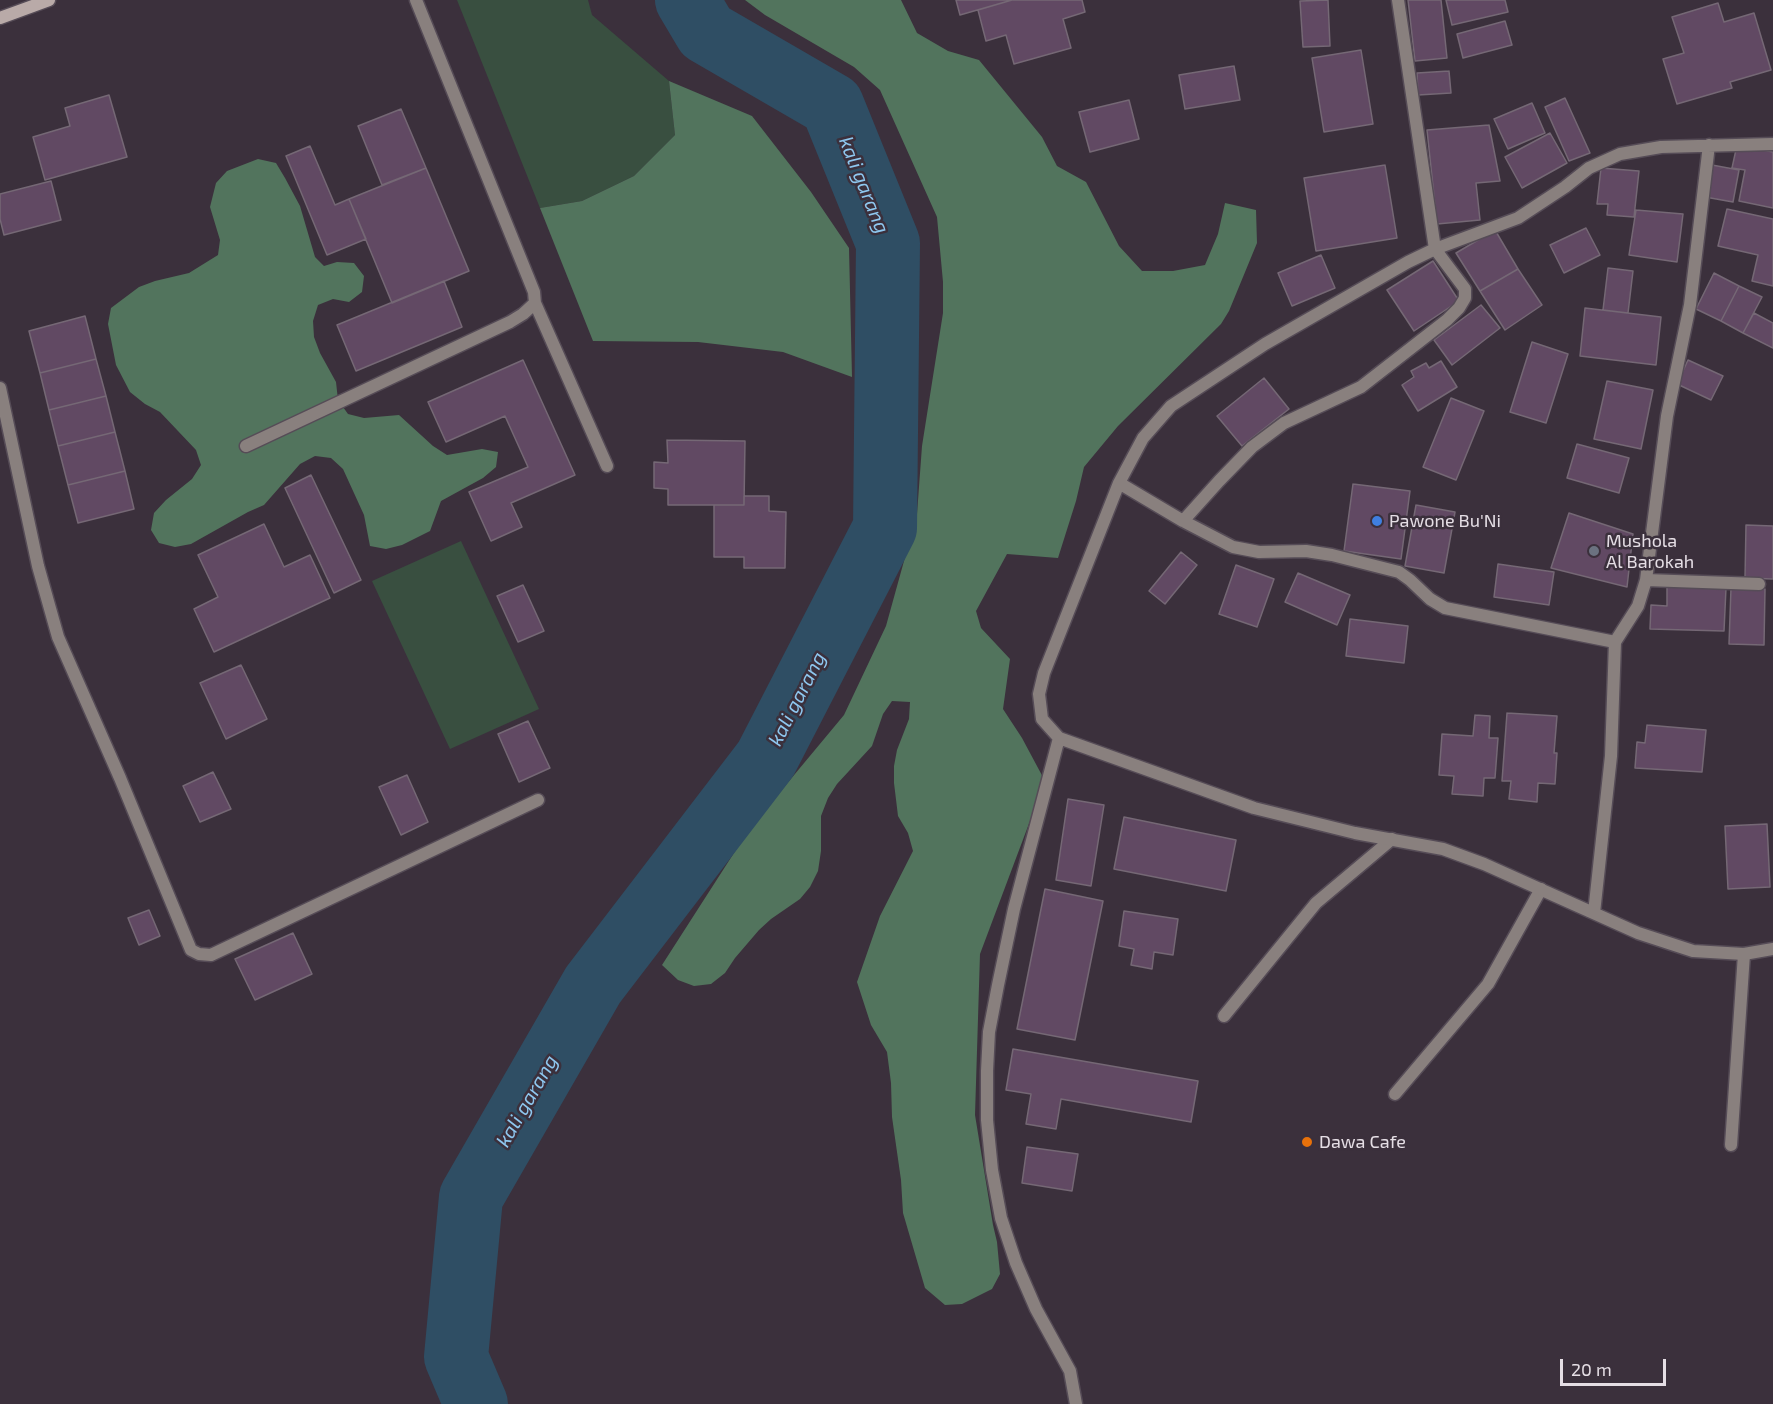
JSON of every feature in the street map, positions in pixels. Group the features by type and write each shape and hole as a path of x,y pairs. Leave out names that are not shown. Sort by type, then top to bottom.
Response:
{"street":[{"path":"0,18 49,0"},
{"path":"416,0 534,292 535,303 607,466"},
{"path":"1183,521 1252,447 1284,423 1361,387 1447,320 1465,298 1465,289 1436,249 1398,0"},
{"path":"1773,144 1661,147 1620,154 1589,168 1518,218 1408,262 1265,344 1172,406 1143,438 1119,483 1044,673 1039,694 1042,719 1059,738 1254,808 1355,832 1443,849 1484,864 1638,933 1693,951 1744,954 1773,949"},
{"path":"1594,913 1611,756 1615,642 1638,606 1646,580 1667,416 1690,305 1709,145"},
{"path":"246,446 510,322 535,303"},
{"path":"0,388 38,566 58,637 120,778 191,950 211,956 538,800"},
{"path":"1119,483 1183,521 1233,547 1259,552 1306,551 1332,555 1399,572 1430,599 1445,608 1615,642"},
{"path":"1646,580 1759,584"},
{"path":"1059,738 1014,909 989,1032 987,1120 1000,1218 1036,1309 1070,1371 1076,1404"},
{"path":"1224,1016 1316,903 1392,839"},
{"path":"1395,1094 1488,984 1541,889"},
{"path":"1731,1145 1744,954"}],"green space":[{"path":"457,0 588,0 592,15 669,81 675,135 634,176 582,201 540,208"},
{"path":"745,0 901,0 917,33 948,51 979,60 1042,137 1057,166 1086,182 1119,246 1142,271 1173,271 1205,265 1218,234 1225,203 1256,210 1257,243 1229,311 1221,324 1118,426 1084,467 1058,558 1007,554 976,611 981,628 1010,659 1003,709 1045,781 980,954 975,1115 997,1242 1000,1274 992,1289 962,1304 945,1305 925,1288 903,1213 887,1052 871,1025 857,982 880,916 913,851 908,833 898,816 894,783 897,750 909,719 910,702 892,701 883,714 872,746 837,784 828,798 821,816 821,851 818,871 810,887 800,899 759,930 725,973 711,984 694,986 678,980 662,965 750,828 844,715 886,626 917,514 922,446 943,313 943,282 937,217 880,90 854,67 765,15"},
{"path":"669,81 752,116 811,192 849,248 852,377 783,352 698,342 593,341 540,208 582,201 634,176 675,135"},
{"path":"258,159 276,163 285,178 300,206 315,257 324,266 337,262 354,263 364,276 362,292 349,302 333,299 318,305 313,321 314,337 320,353 336,382 338,400 348,414 364,418 399,415 433,446 447,455 482,449 498,452 496,467 483,478 441,501 430,531 402,545 386,549 370,546 364,515 343,469 331,458 315,456 300,464 264,505 191,544 175,547 159,543 151,530 154,513 192,479 201,465 196,450 160,412 130,392 116,365 108,324 111,308 139,287 189,273 218,255 220,240 210,207 216,183 227,171"},
{"path":"461,541 539,709 450,749 372,581"}],"building":[{"path":"956,0 1012,0 960,15"},
{"path":"1012,0 1082,0 1085,12 1063,19 1071,48 1014,64 1006,35 986,41 978,10"},
{"path":"1328,0 1330,46 1303,47 1300,1"},
{"path":"1408,0 1441,0 1447,58 1415,61"},
{"path":"1446,0 1505,0 1508,12 1452,25"},
{"path":"1718,3 1724,22 1754,13 1771,70 1730,82 1732,88 1677,104 1663,59 1684,53 1672,17"},
{"path":"1505,21 1512,45 1463,58 1457,34"},
{"path":"1361,50 1373,124 1324,132 1312,58"},
{"path":"1234,66 1240,100 1185,109 1179,75"},
{"path":"1449,71 1451,93 1418,95 1417,73"},
{"path":"109,95 127,157 45,180 33,137 70,126 65,108"},
{"path":"1565,98 1590,153 1569,161 1545,107"},
{"path":"1129,100 1139,139 1090,152 1079,112"},
{"path":"1532,103 1545,133 1508,149 1494,119"},
{"path":"401,109 426,168 382,185 358,126"},
{"path":"1489,125 1500,181 1476,183 1480,220 1437,224 1427,130"},
{"path":"1550,133 1567,163 1522,188 1505,157"},
{"path":"1737,145 1773,152 1773,208 1739,201 1745,170 1732,168"},
{"path":"310,146 335,205 349,199 366,239 327,255 286,156"},
{"path":"1385,165 1397,238 1316,251 1304,178"},
{"path":"1712,165 1739,170 1733,202 1705,197"},
{"path":"426,168 469,271 392,303 349,199"},
{"path":"1601,168 1639,171 1634,217 1607,215 1608,204 1597,204"},
{"path":"51,181 61,220 4,235 0,219 0,194"},
{"path":"1727,209 1773,219 1773,286 1752,281 1758,255 1718,246"},
{"path":"1636,210 1683,214 1677,262 1629,255"},
{"path":"1586,228 1600,255 1564,273 1550,245"},
{"path":"1495,230 1518,269 1480,291 1456,253"},
{"path":"1321,255 1335,288 1292,306 1278,273"},
{"path":"1433,261 1459,301 1414,331 1387,290"},
{"path":"1608,268 1633,271 1628,313 1603,310"},
{"path":"1518,269 1542,305 1505,330 1480,291"},
{"path":"1714,273 1739,286 1721,321 1696,309"},
{"path":"444,281 462,327 356,371 337,325"},
{"path":"1739,286 1762,297 1743,333 1721,321"},
{"path":"1481,305 1500,328 1452,365 1434,340"},
{"path":"1585,308 1661,317 1656,365 1580,356"},
{"path":"1754,313 1773,323 1773,348 1743,333"},
{"path":"85,316 96,359 40,373 29,331"},
{"path":"1532,342 1568,354 1546,423 1510,412"},
{"path":"96,359 106,396 49,410 40,373"},
{"path":"523,360 575,475 511,503 522,527 491,541 469,492 528,467 505,416 446,442 428,402"},
{"path":"1688,360 1723,376 1711,400 1677,384"},
{"path":"1441,361 1457,387 1418,411 1402,385 1414,377 1411,371 1426,363 1429,368"},
{"path":"1264,378 1289,409 1242,446 1217,416"},
{"path":"1607,381 1653,390 1641,449 1594,439"},
{"path":"106,396 115,432 58,446 49,410"},
{"path":"1451,398 1484,411 1456,480 1423,467"},
{"path":"115,432 125,471 68,485 58,446"},
{"path":"667,440 745,441 744,505 668,505 668,489 654,488 654,462 668,463"},
{"path":"1577,444 1629,458 1619,493 1567,478"},
{"path":"125,471 134,509 78,523 68,485"},
{"path":"311,475 361,580 334,593 285,488"},
{"name":"Pawone Bu'Ni","path":"1353,484 1410,491 1401,559 1344,551"},
{"path":"744,496 769,496 769,511 786,512 785,568 744,568 744,557 714,557 714,505 744,505"},
{"path":"1416,505 1455,512 1444,573 1405,566"},
{"name":"Mushola Al Barokah","path":"1569,513 1633,534 1627,587 1551,568"},
{"path":"264,524 284,567 310,555 330,598 214,652 194,609 218,597 198,555"},
{"path":"1746,525 1773,526 1773,579 1745,578"},
{"path":"1181,552 1197,565 1165,604 1149,591"},
{"path":"1498,564 1554,572 1549,605 1494,597"},
{"path":"1236,565 1274,579 1257,627 1219,614"},
{"path":"1298,573 1350,595 1337,625 1285,602"},
{"path":"523,585 544,631 518,642 497,596"},
{"path":"1667,587 1726,588 1724,631 1650,629 1651,605 1667,606"},
{"path":"1731,588 1765,589 1764,645 1729,644"},
{"path":"1350,619 1408,626 1404,663 1346,656"},
{"path":"241,665 267,719 226,739 200,683"},
{"path":"1507,713 1557,716 1554,753 1557,753 1555,784 1538,783 1537,802 1509,799 1511,781 1502,781"},
{"path":"1475,715 1490,716 1489,738 1498,738 1495,778 1484,778 1483,796 1452,794 1454,776 1439,775 1442,734 1473,736"},
{"path":"528,721 550,768 519,782 498,734"},
{"path":"1647,725 1706,730 1702,772 1635,768 1637,742 1645,743"},
{"path":"213,772 231,809 200,822 183,786"},
{"path":"407,775 428,822 401,835 379,787"},
{"path":"1068,799 1104,805 1091,886 1056,880"},
{"path":"1124,817 1236,840 1226,891 1114,869"},
{"path":"1767,824 1770,887 1728,889 1725,826"},
{"path":"1045,889 1103,901 1075,1040 1017,1029"},
{"path":"149,910 160,936 139,945 128,918"},
{"path":"1124,911 1178,919 1173,955 1154,952 1152,969 1131,965 1134,949 1119,946"},
{"path":"293,933 312,974 255,1000 235,959"},
{"path":"1013,1049 1198,1081 1191,1122 1061,1099 1056,1129 1026,1124 1031,1094 1006,1090"},
{"path":"1027,1147 1078,1154 1072,1191 1022,1183"}],"waterway":[{"name":"kali garang","path":"476,1404 456,1357 471,1197 593,985 766,759 885,528 888,243 832,105 706,32 687,0"},
{"path":"455,1404 456,1357"}],"place":[{"name":"Pawone Bu'Ni","path":"1377,521"},
{"name":"Mushola Al Barokah","path":"1594,551"},
{"name":"Dawa Cafe","path":"1307,1142"}]}
